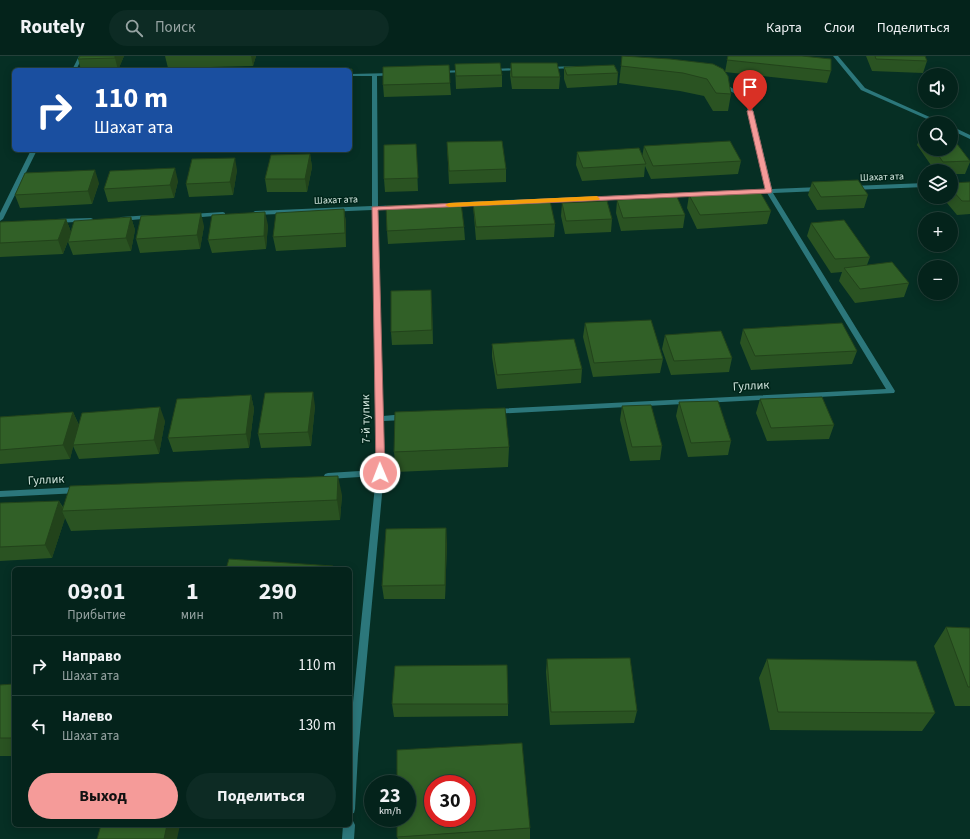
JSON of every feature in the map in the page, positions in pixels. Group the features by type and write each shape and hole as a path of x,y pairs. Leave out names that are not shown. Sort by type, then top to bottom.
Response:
{"street":[{"path":"75,68 81,56"},
{"path":"835,56 863,89 924,116"},
{"path":"544,68 582,68"},
{"path":"482,70 528,69"},
{"path":"436,72 474,71"},
{"name":"7-й тупик","path":"352,778 380,473 374,74"},
{"path":"352,75 397,74"},
{"path":"712,79 747,98 769,191"},
{"path":"958,131 970,137"},
{"path":"0,219 33,152"},
{"name":"Шахат ата","path":"847,188 918,185"},
{"path":"745,192 823,189"},
{"name":"Гуллик","path":"490,413 891,391 769,191"},
{"path":"501,203 714,194"},
{"path":"446,205 493,203"},
{"name":"Шахат ата","path":"247,213 406,207"},
{"path":"183,216 231,214"},
{"path":"112,219 159,217"},
{"path":"48,222 96,220"},
{"path":"0,224 8,223"},
{"path":"379,419 411,417"},
{"path":"317,477 380,473"},
{"name":"Гуллик","path":"0,494 87,489"},
{"path":"348,839 349,827"}],"building":[{"path":"80,56 115,56 115,58 78,59"},
{"path":"622,56 670,59 713,64 723,69 728,76 731,94 716,93 707,79 683,73 621,66"},
{"path":"728,56 802,56 831,59 831,71 727,60"},
{"path":"875,56 925,56 927,61 876,59"},
{"path":"500,63 502,75 456,76 455,64"},
{"path":"511,63 557,63 560,77 512,77"},
{"path":"449,65 450,83 383,85 383,67"},
{"path":"614,65 618,73 567,75 564,67"},
{"path":"502,141 506,169 449,171 447,142"},
{"path":"730,141 741,161 653,166 644,146"},
{"path":"416,144 418,178 384,179 384,145"},
{"path":"958,145 970,161 943,162 939,156 958,156"},
{"path":"639,148 646,164 583,168 577,152"},
{"path":"310,154 305,179 265,179 271,155"},
{"path":"235,158 230,182 186,184 192,159"},
{"path":"175,168 170,185 104,189 110,171"},
{"path":"95,170 88,191 15,195 25,173"},
{"path":"858,180 868,195 821,197 812,182"},
{"path":"970,182 970,201 962,201 958,197 958,183"},
{"path":"759,190 771,211 700,215 689,195"},
{"path":"677,197 685,215 623,218 617,200"},
{"path":"550,201 555,224 476,227 473,203"},
{"path":"607,201 612,219 566,221 562,203"},
{"path":"461,203 464,227 387,231 386,206"},
{"path":"344,209 345,233 273,237 276,213"},
{"path":"265,212 264,236 208,240 212,215"},
{"path":"201,213 197,235 136,239 141,216"},
{"path":"131,217 126,238 68,242 74,221"},
{"path":"66,219 58,240 0,243 0,222"},
{"path":"844,220 870,257 835,259 811,223"},
{"path":"892,262 909,283 860,289 844,268"},
{"path":"431,290 432,330 391,332 391,291"},
{"path":"651,320 663,359 594,363 585,323"},
{"path":"842,323 857,351 755,356 743,329"},
{"path":"721,331 732,358 674,361 665,335"},
{"path":"574,339 582,369 497,375 492,344"},
{"path":"313,392 308,432 258,434 265,393"},
{"path":"251,395 246,434 168,438 177,399"},
{"path":"822,397 834,425 771,428 760,399"},
{"path":"718,401 731,441 691,443 679,402"},
{"path":"651,405 662,446 632,447 622,406"},
{"path":"160,407 154,440 73,445 82,413"},
{"path":"505,408 509,447 394,452 395,412"},
{"path":"73,412 63,445 0,450 0,417"},
{"path":"338,476 337,500 62,511 70,486"},
{"path":"59,501 45,545 0,547 0,503"},
{"path":"446,528 445,585 382,586 386,529"},
{"path":"229,559 333,566 333,567 227,567"},
{"path":"946,627 970,628 970,687 968,687"},
{"path":"630,658 637,711 551,712 547,659"},
{"path":"767,659 916,661 935,713 778,712"},
{"path":"507,665 508,704 392,704 395,666"},
{"path":"12,684 12,738 0,738 0,685"},
{"path":"522,743 530,828 397,837 397,827 416,827 416,775 397,775 397,750"},
{"path":"100,827 167,827 164,839 97,839"}],"slow traffic":[{"path":"449,205 597,199"}],"route":[{"path":"380,473 375,208 769,191 750,111"}]}
